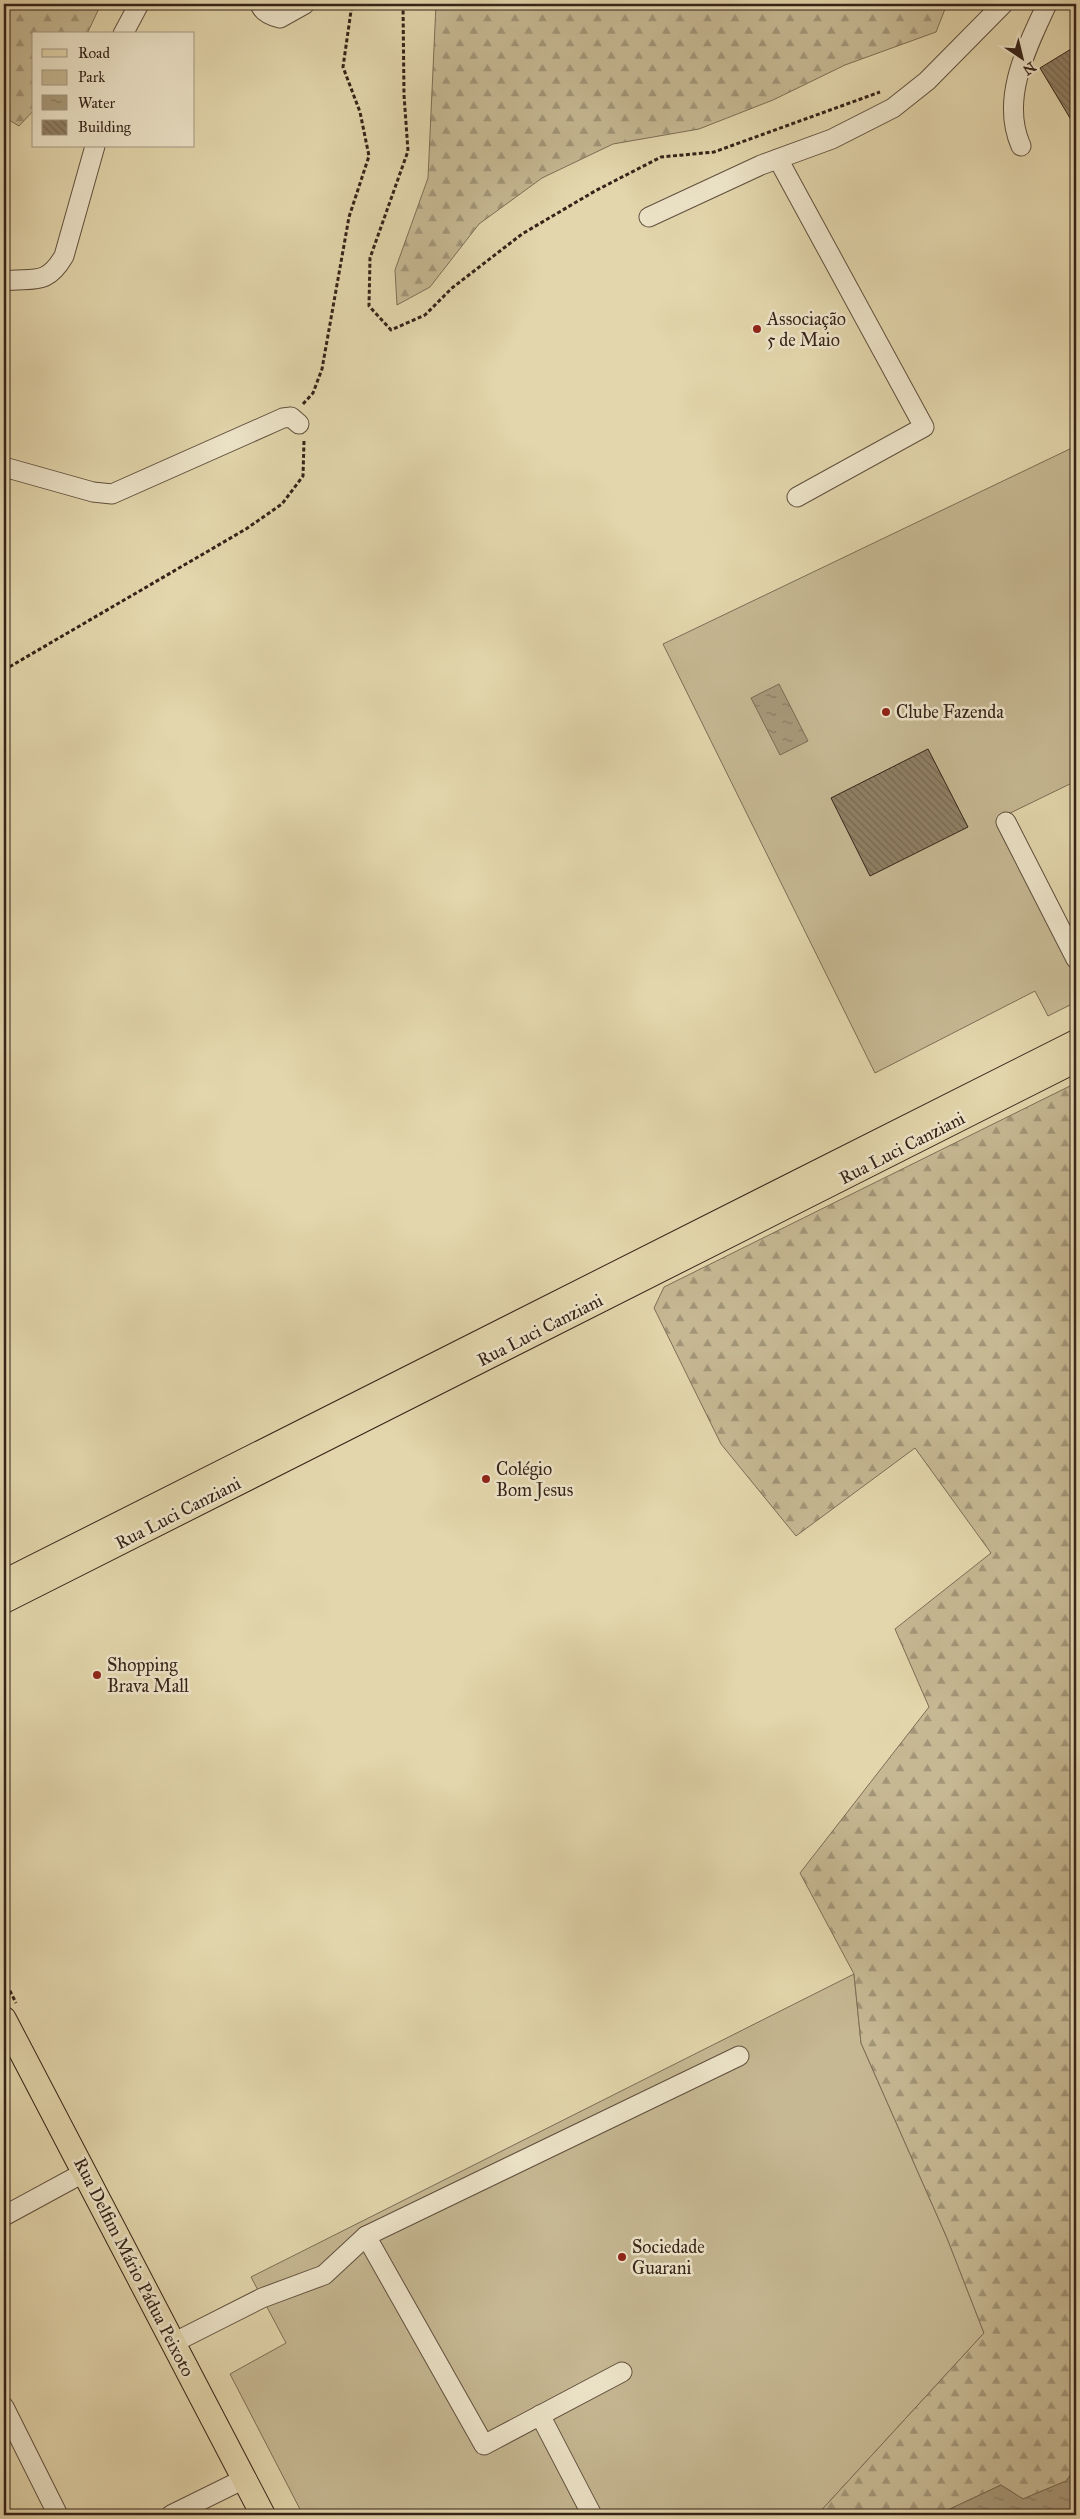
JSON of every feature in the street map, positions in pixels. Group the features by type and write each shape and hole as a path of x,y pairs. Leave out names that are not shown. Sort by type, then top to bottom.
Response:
{"main road":[{"name":"Rua Luci Canziani","path":"4,1582 1076,1042"},
{"name":"Rua Luci Canziani","path":"4,1601 1076,1060"},
{"name":"Rua Delfim Mário Pádua Peixoto","path":"4,2019 263,2515"}],"street":[{"path":"124,32 139,4"},
{"path":"260,4 261,8 271,15 280,18 305,4"},
{"path":"650,217 778,159 832,139 863,124 913,94 1003,4"},
{"path":"1021,146 1014,131 1012,103 1026,47 1047,4"},
{"path":"4,281 37,281 49,275 57,267 64,256 94,148"},
{"path":"778,159 924,427 797,497"},
{"path":"4,467 93,492 112,494 283,418 295,421"},
{"path":"1006,822 1076,959"},
{"path":"173,2343 262,2298 324,2275 366,2236 739,2056"},
{"path":"4,2216 85,2172"},
{"path":"366,2236 484,2444 622,2372"},
{"path":"4,2408 58,2515"},
{"path":"540,2415 592,2515"},
{"path":"171,2515 244,2478"}],"path":[{"path":"4,670 246,529 282,504 303,476 304,438 295,421 313,393 322,368 349,217 369,156 360,112 342,67 352,4"},
{"path":"402,4 404,95 408,150 370,258 369,306 391,330 425,315 452,288 522,234 595,191 660,157 714,152 886,90 904,90 913,94"}],"green space":[{"path":"4,4 101,4 88,32 32,32 32,112 19,126 4,117"},
{"path":"436,4 947,4 936,32 845,65 773,100 699,129 613,144 542,178 479,224 430,287 397,305 395,270 428,178"},
{"name":"Clube Fazenda","path":"1076,446 1076,781 998,819 1076,979 1076,1002 1048,1016 1035,991 875,1073 663,644"},
{"path":"1076,1083 1076,2468 1066,2481 1023,2499 1001,2485 937,2515 817,2515 984,2333 947,2238 861,2043 854,1974 800,1873 929,1707 895,1629 991,1553 915,1448 796,1536 721,1444 654,1308 664,1287"},
{"name":"Sociedade Guarani","path":"854,1974 861,2043 947,2238 984,2333 817,2515 303,2515 230,2374 286,2343 251,2277"}],"water":[{"path":"779,684 808,741 780,755 751,698"},
{"path":"1076,2468 1076,2515 937,2515 1001,2485 1023,2499 1066,2481"}],"building":[{"path":"1076,46 1076,128 1040,68"},
{"path":"928,749 968,827 870,876 831,798"}],"place":[{"name":"Associação 5 de Maio","path":"757,329"},
{"name":"Clube Fazenda","path":"886,712"},
{"name":"Colégio Bom Jesus","path":"486,1479"},
{"name":"Shopping Brava Mall","path":"97,1675"},
{"name":"Sociedade Guarani","path":"622,2257"}]}
